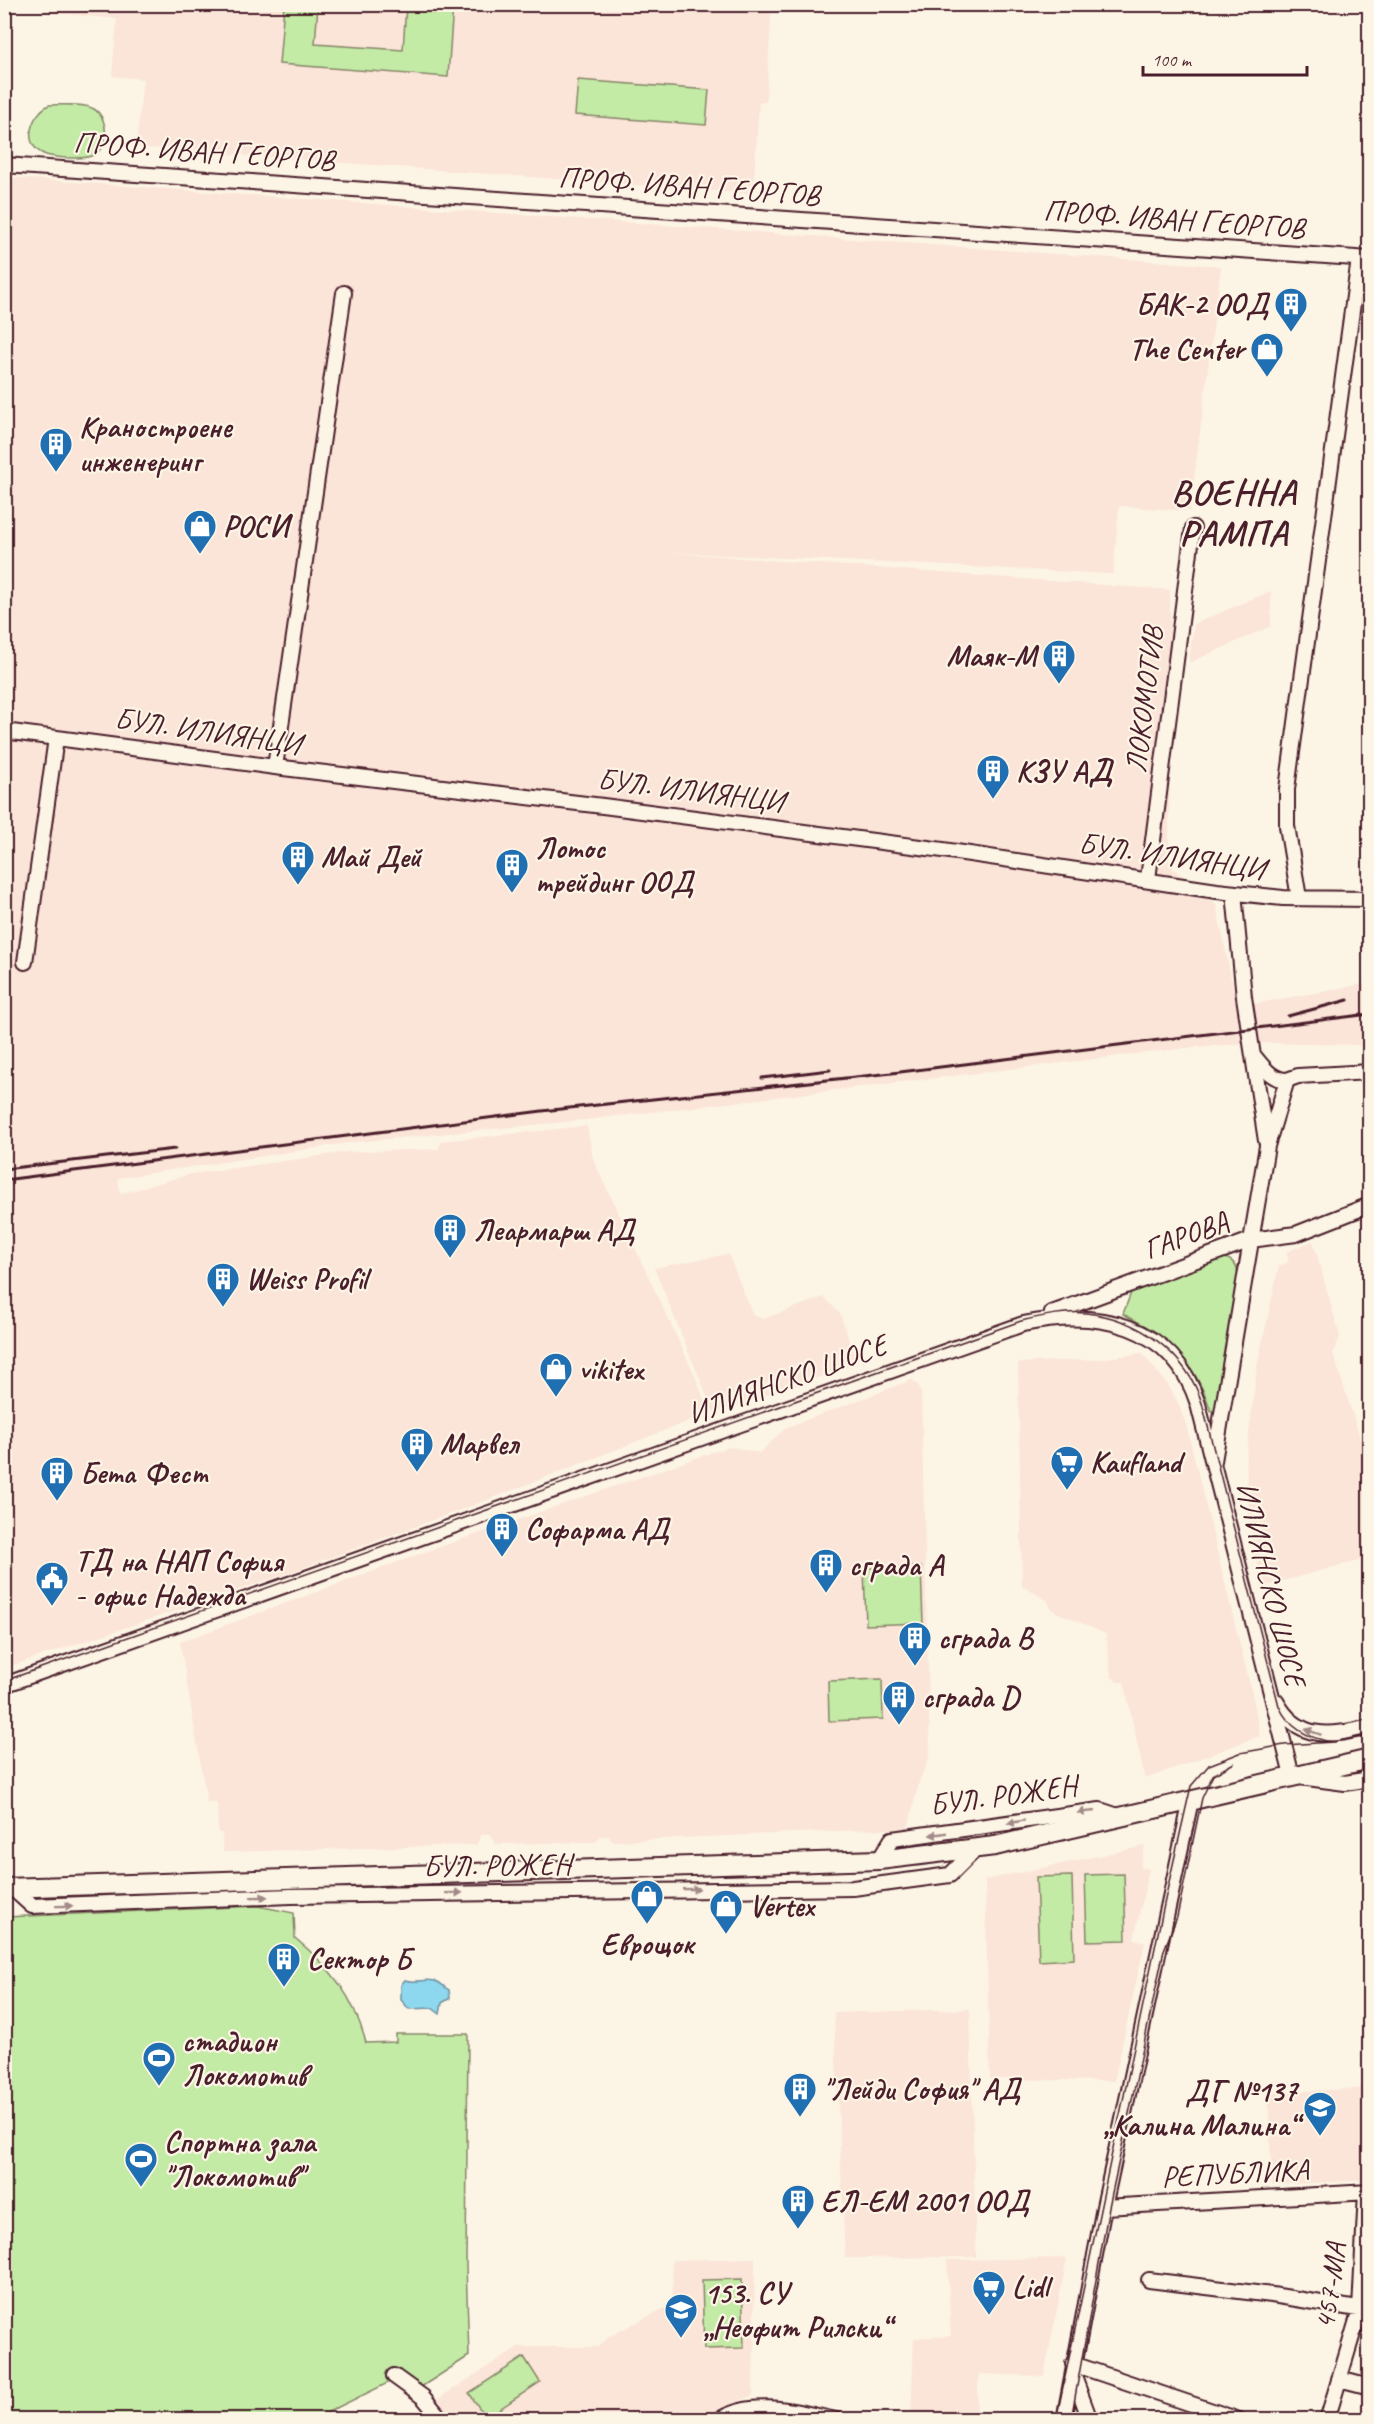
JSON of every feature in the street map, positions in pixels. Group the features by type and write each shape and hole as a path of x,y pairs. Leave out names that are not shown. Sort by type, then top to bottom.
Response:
{"main road":[{"name":"БУЛ. РОЖЕН","path":"8,1888 879,1860 977,1848 1370,1759"}],"street":[{"name":"ПРОФ. ИВАН ГЕОРГОВ","path":"4,165 723,217 1364,259"},
{"path":"1299,898 1287,826 1287,789 1364,259"},
{"path":"275,767 344,293"},
{"name":"ЛОКОМОТИВ","path":"1148,879 1193,528"},
{"name":"БУЛ. ИЛИЯНЦИ","path":"4,730 275,767 603,806 1148,879 1234,893 1299,898 1370,899"},
{"path":"25,962 56,738"},
{"path":"1234,893 1253,1055 1267,1146"},
{"path":"1253,1055 1271,1075 1279,1080 1370,1072"},
{"path":"1214,1466 1267,1146 1292,1078"},
{"name":"ГАРОВА","path":"1023,1324 1251,1240 1296,1234 1370,1205"},
{"name":"ИЛИЯНСКО ШОСЕ","path":"4,1685 1023,1324 1058,1318 1086,1317 1128,1327 1153,1342 1174,1360 1189,1382 1214,1466 1292,1776"},
{"path":"1270,1688 1287,1716 1316,1735 1338,1735 1370,1727"},
{"name":"БУЛ. РОЖЕН","path":"1292,1776 1345,1783 1370,1779"},
{"path":"1064,2420 1072,2367 1104,2207 1191,1800"},
{"name":"БУЛ. РОЖЕН","path":"879,1860 892,1839 1100,1810 1121,1816"},
{"name":"БУЛ. РОЖЕН","path":"8,1888 32,1906 291,1896 853,1888 950,1875 977,1848"},
{"name":"РЕПУБЛИКА","path":"1104,2207 1368,2192"},
{"name":"457-МА","path":"1327,2420 1339,2379 1365,2311 1368,2192"},
{"path":"1149,2280 1272,2295 1365,2311"},
{"path":"1072,2367 1090,2420"},
{"path":"1072,2367 1131,2381 1239,2420"},
{"path":"394,2376 423,2397 442,2420"},
{"path":"1339,2379 1370,2387"},
{"path":"718,2420 739,2409 755,2407 836,2420"}],"shaded area":[{"path":"45,4 772,5 766,101 759,102 753,194 136,147 143,79 112,76 117,19 45,12"},
{"path":"4,177 1221,266 1190,511 1119,506 1113,574 663,552 1170,590 1169,865 1216,904 1237,1007 1369,983 1369,1045 1266,1043 1195,1047 584,1120 355,1142 118,1178 120,1194 191,1174 348,1152 438,1149 442,1141 587,1126 593,1159 696,1378 709,1413 490,1499 291,1572 5,1668"},
{"path":"1271,591 1271,626 1189,663 1194,624"},
{"path":"1313,1241 1340,1337 1333,1353 1369,1466 1369,1557 1262,1587 1249,1520 1246,1459 1257,1367 1279,1266 1289,1262 1286,1252"},
{"path":"728,1254 753,1315 763,1319 824,1297 840,1314 857,1364 714,1413 654,1268"},
{"path":"1142,1353 1168,1385 1179,1405 1187,1428 1254,1702 1260,1736 1145,1779 1124,1682 1117,1682 1111,1676 1106,1634 1052,1610 1047,1600 1022,1586 1018,1363 1100,1359"},
{"path":"912,1380 919,1386 921,1392 930,1755 919,1782 908,1828 613,1841 608,1836 601,1836 595,1842 496,1844 490,1834 482,1834 476,1845 223,1852 222,1833 218,1833 217,1802 207,1802 180,1642 420,1554 716,1451 731,1447 760,1453 785,1428"},
{"path":"1145,1846 1140,1867 1149,1869 1134,1939 1145,1942 1114,2081 990,2079 985,1880"},
{"path":"970,2009 976,2257 845,2258 834,2013"},
{"name":"ДГ №137 „Калина Малина“","path":"1369,2088 1369,2180 1272,2185 1268,2093"},
{"name":"153. СУ „Неофит Рилски“","path":"755,2258 753,2395 696,2420 451,2419 438,2399 518,2347 598,2347 610,2336 665,2308 673,2296 672,2260"},
{"path":"1067,2258 1044,2376 979,2374 976,2419 911,2419 914,2338 951,2336 947,2260"}],"green space":[{"path":"284,5 318,5 315,44 403,50 406,5 453,5 448,77 279,64"},
{"path":"578,80 709,90 706,125 575,115"},
{"path":"49,105 79,105 94,109 99,114 105,128 104,143 100,149 88,157 79,158 50,156 38,151 33,145 31,130 37,115"},
{"path":"1220,1257 1233,1263 1239,1275 1217,1410 1211,1411 1197,1378 1178,1352 1154,1332 1123,1314 1132,1290"},
{"path":"921,1567 923,1623 866,1625 864,1568"},
{"path":"882,1679 883,1719 829,1721 828,1681"},
{"path":"1124,1874 1126,1940 1087,1941 1085,1875"},
{"path":"1072,1876 1074,1959 1039,1961 1036,1877"},
{"path":"258,1906 294,1913 295,1938 320,1960 340,1984 355,2011 366,2043 396,2042 396,2034 468,2034 466,2265 469,2356 421,2387 397,2371 390,2382 320,2416 305,2419 5,2419 5,1917"},
{"path":"742,2279 744,2348 704,2349 702,2280"},
{"path":"524,2357 540,2382 486,2418 469,2393"}],"water":[{"path":"405,1980 434,1981 449,1990 450,1998 442,2003 440,2014 432,2008 409,2009 401,2000 401,1985"}],"tram line":[{"path":"4,1681 1021,1321 1054,1314 1086,1313 1124,1322 1158,1341 1172,1354 1195,1385 1202,1403 1279,1706 1288,1721 1301,1732 1334,1742"},
{"path":"1056,2420 1191,1786 1209,1765 1240,1753 1284,1745 1334,1742 1370,1734"},
{"path":"1071,2420 1109,2207 1164,1950 1177,1917 1202,1798 1213,1775 1234,1763"}],"railway":[{"path":"1288,1016 1348,1000"},
{"path":"4,1180 542,1111 892,1073 1370,1014"},
{"path":"762,1078 830,1070"},
{"path":"4,1169 175,1149"}],"place":[{"name":"БАК-2 ООД","path":"1291,333"},
{"name":"The Center","path":"1267,378"},
{"name":"Краностроене инженеринг","path":"56,473"},
{"name":"РОСИ","path":"200,555"},
{"name":"Маяк-М","path":"1059,685"},
{"name":"КЗУ АД","path":"993,800"},
{"name":"Май Дей","path":"298,886"},
{"name":"Лотос трейдинг ООД","path":"512,894"},
{"name":"Леармарш АД","path":"450,1259"},
{"name":"Weiss Profil","path":"223,1308"},
{"name":"vikitex","path":"556,1398"},
{"name":"Марвел","path":"417,1473"},
{"name":"Kaufland","path":"1067,1491"},
{"name":"Бета Фест","path":"57,1502"},
{"name":"Софарма АД","path":"502,1558"},
{"name":"сграда А","path":"826,1594"},
{"name":"ТД на НАП София - офис Надежда","path":"52,1607"},
{"name":"сграда В","path":"915,1667"},
{"name":"сграда D","path":"899,1726"},
{"name":"Еврощок","path":"647,1925"},
{"name":"Vertex","path":"726,1935"},
{"name":"Сектор Б","path":"284,1988"},
{"name":"стадион Локомотив","path":"159,2087"},
{"name":"\"Лейди София\" АД","path":"800,2118"},
{"name":"ДГ №137 „Калина Малина“","path":"1320,2137"},
{"name":"Спортна зала \"Локомотив\"","path":"141,2188"},
{"name":"ЕЛ-ЕМ 2001 ООД","path":"798,2230"},
{"name":"Lidl","path":"989,2316"},
{"name":"153. СУ „Неофит Рилски“","path":"681,2339"}],"district":[{"name":"ВОЕННА РАМПА","path":"1234,512"}]}
